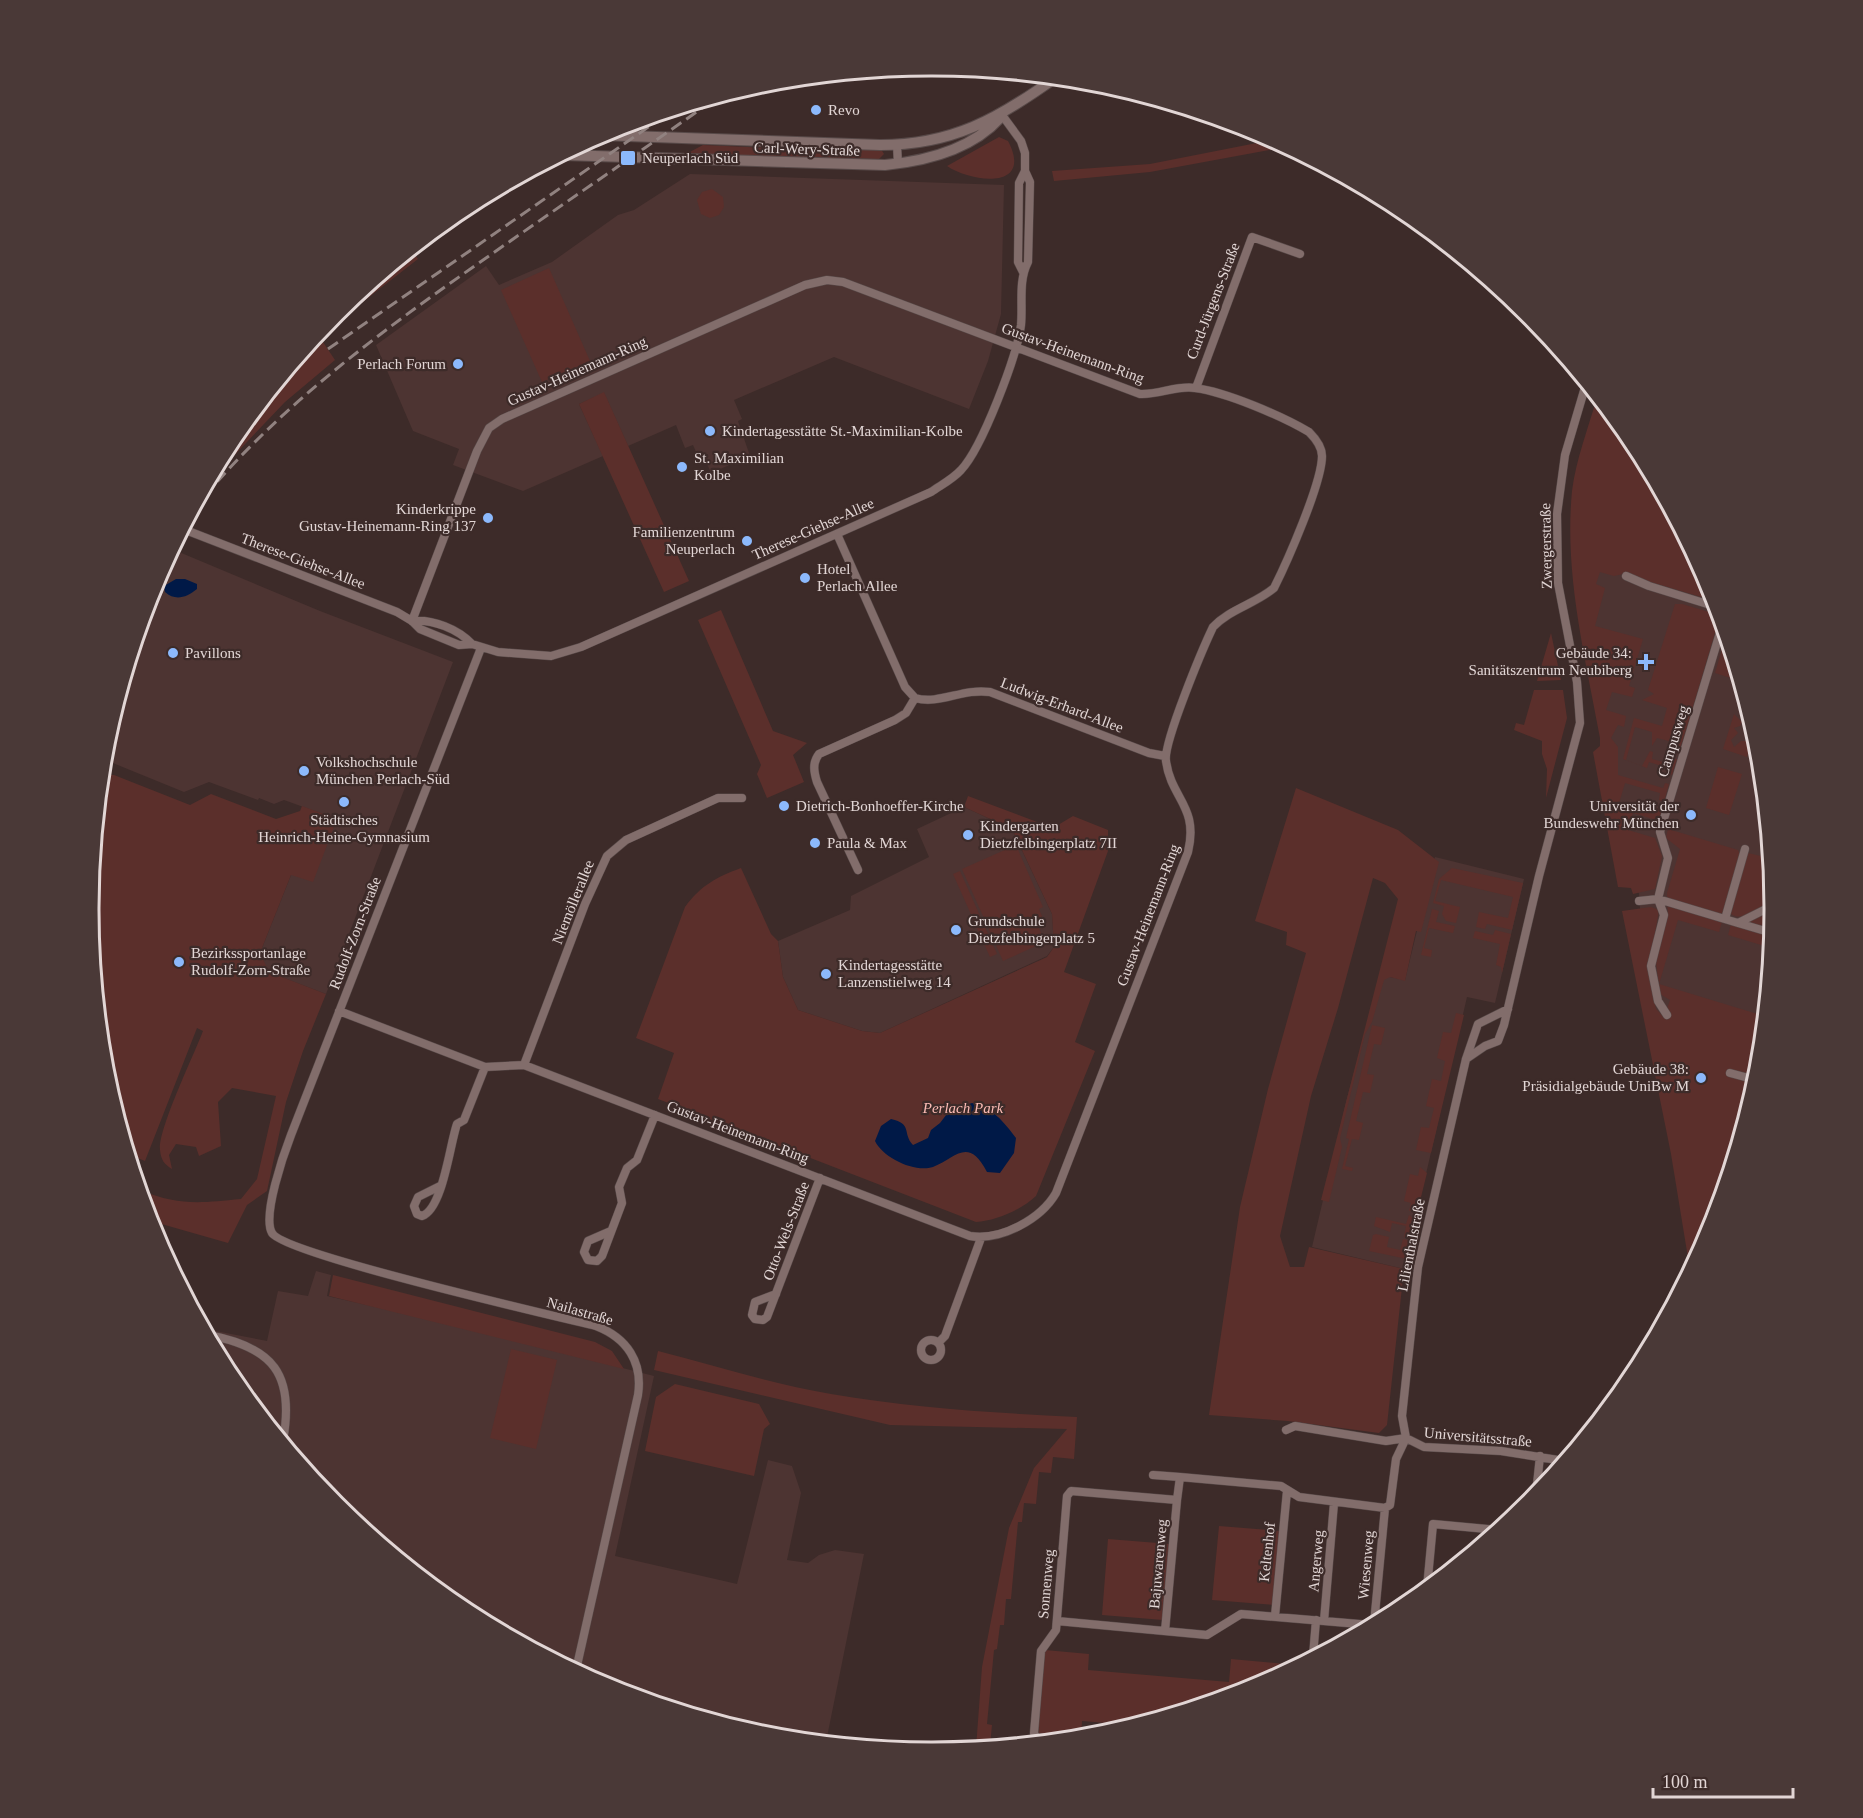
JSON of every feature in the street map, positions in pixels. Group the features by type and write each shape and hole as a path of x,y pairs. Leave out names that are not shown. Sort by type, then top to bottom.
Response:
{"main road":[{"name":"Carl-Wery-Straße","path":"624,136 897,145 951,136 1002,115 1045,85"},
{"name":"Carl-Wery-Straße","path":"578,156 873,166 898,164 952,150 990,129 1002,115"}],"street":[{"name":"Therese-Giehse-Allee","path":"190,532 412,621 420,629 459,645 472,645 534,657 565,653 931,492 962,470 977,447 1016,346 1020,327 1023,272 1028,262 1030,182 1025,171 1025,153 1021,141 1002,115"},
{"path":"897,145 898,164"},
{"name":"Curd-Jürgens-Straße","path":"1196,388 1252,237 1300,254"},
{"name":"Gustav-Heinemann-Ring","path":"339,1011 485,1067 524,1065 970,1236 981,1238 1031,1219 1043,1210 1056,1193 1166,911 1192,833 1191,820 1168,769 1165,756 1178,716 1214,627 1224,616 1262,598 1274,588 1317,481 1322,453 1316,440 1295,424 1196,388 1140,394 843,282 817,282 757,305 502,419 489,428 477,451 412,621"},
{"name":"Zwergerstraße","path":"1508,1009 1539,876 1576,744 1580,705 1558,583 1557,514 1565,455 1584,392"},
{"path":"837,534 905,687 915,698 906,713 819,754 814,765 817,782 858,870"},
{"path":"1626,576 1649,586 1706,604"},
{"name":"Campusweg","path":"1667,1015 1658,1001 1651,970 1664,915 1658,899 1668,858 1660,832 1719,637"},
{"name":"Rudolf-Zorn-Straße","path":"272,1233 270,1216 283,1159 481,648"},
{"name":"Ludwig-Erhard-Allee","path":"915,698 937,699 970,690 990,692 1149,753 1165,756"},
{"name":"Niemöllerallee","path":"524,1065 585,904 607,856 626,840 718,798 742,798"},
{"path":"1725,919 1745,849"},
{"path":"1640,901 1658,899 1763,930"},
{"path":"1738,923 1764,910"},
{"path":"1485,1046 1477,1041 1475,1032 1481,1022 1508,1009"},
{"path":"1466,1059 1485,1046 1498,1041 1508,1009"},
{"path":"1489,1020 1497,1024 1500,1032"},
{"name":"Lilienthalstraße","path":"1406,1438 1402,1416 1418,1267 1466,1059 1475,1032"},
{"path":"440,1186 451,1156 450,1141 457,1124 464,1120 485,1067"},
{"path":"1730,1073 1747,1077"},
{"path":"611,1230 622,1203 619,1187 627,1168 637,1160 655,1115"},
{"name":"Otto-Wels-Straße","path":"776,1294 820,1178"},
{"name":"Nailastraße","path":"272,1233 284,1242 372,1270 596,1326 619,1337 630,1350 639,1376 638,1395 578,1662"},
{"path":"939,1342 945,1336 981,1238"},
{"path":"218,1337 252,1347 271,1363 281,1378 285,1392 287,1408 284,1432"},
{"name":"Universitätsstraße","path":"1286,1430 1295,1426 1386,1441 1406,1438 1424,1447 1501,1451 1556,1459"},
{"name":"Wiesenweg","path":"1374,1613 1396,1460 1406,1438"},
{"path":"1538,1479 1540,1456"},
{"path":"1153,1475 1281,1486 1299,1497 1334,1503 1388,1506"},
{"name":"Bajuwarenweg","path":"1165,1631 1180,1477"},
{"name":"Sonnenweg","path":"1035,1735 1041,1651 1056,1630 1067,1496 1071,1491 1177,1500"},
{"name":"Keltenhof","path":"1275,1616 1287,1491"},
{"name":"Angerweg","path":"1315,1648 1334,1503"},
{"path":"1427,1577 1433,1524 1487,1529"},
{"name":"Bajuwarenweg","path":"1057,1621 1207,1635 1241,1614 1275,1616"},
{"path":"1275,1616 1359,1623"}],"shaded area":[{"path":"690,174 1004,185 1001,314 988,361 969,409 834,357 734,400 742,419 738,421 750,456 711,473 705,459 700,461 693,445 685,448 676,425 628,446 604,393 579,404 603,456 523,491 453,465 459,449 413,431 376,345 486,266 499,285 552,262 618,215 634,210"},
{"name":"Universität der Bundeswehr München","path":"1625,447 1678,541 1701,590 1736,694 1757,800 1764,909 1757,1018 1736,1124 1720,1177 1693,1246 1636,909 1640,909 1639,893 1630,885 1573,489"},
{"name":"Städtisches Heinrich-Heine-Gymnasium","path":"180,552 320,611 453,662 326,994 268,972 260,953 291,875 337,819 284,800 274,804 259,798 258,800 209,782 184,792 112,763 127,694 143,641 162,590"},
{"name":"Grundschule Dietzfelbingerplatz 5","path":"964,807 1012,829 1052,914 1054,947 1047,956 880,1033 862,1031 798,1010 783,977 778,941 850,910 851,896 929,857 917,829"},
{"path":"1435,857 1524,879 1495,1003 1467,997 1404,1269 1312,1247 1346,1102 1380,975 1405,980"},
{"path":"316,1271 331,1275 327,1296 425,1318 654,1376 615,1556 737,1584 768,1460 792,1466 801,1493 787,1560 808,1563 819,1555 835,1550 864,1554 828,1735 769,1726 716,1713 613,1678 563,1656 469,1601 383,1535 343,1498 271,1416 239,1372 214,1331 267,1341 278,1291 308,1296"}],"green space":[{"path":"999,137 1008,141 1014,157 1013,168 1007,175 984,178 958,172 947,166"},
{"path":"1257,143 1272,149 1150,172 1054,181 1052,171 1150,164"},
{"path":"703,145 818,150 826,147 881,149 884,154 879,159 684,155"},
{"path":"712,189 723,197 724,207 719,215 710,218 701,214 697,200 702,192"},
{"path":"416,256 418,259 361,303"},
{"path":"549,268 590,361 542,382 501,290"},
{"path":"323,342 335,360 285,402 232,458 271,402"},
{"path":"604,392 689,581 664,592 579,404"},
{"path":"1595,406 1624,446 1652,493 1678,541 1704,598 1623,574 1614,576 1600,572 1596,584 1605,588 1595,626 1643,639 1629,686 1635,688 1632,697 1612,692 1606,710 1626,716 1624,727 1618,725 1611,738 1618,747 1618,775 1663,788 1665,783 1669,784 1664,802 1659,800 1660,793 1625,783 1619,803 1654,814 1656,808 1662,810 1657,826 1652,824 1653,819 1633,813 1628,830 1655,838 1662,856 1655,889 1633,894 1631,888 1618,887 1593,752 1600,746 1600,738 1582,646 1573,584 1570,522 1572,491"},
{"path":"1675,604 1709,612 1716,630 1679,751 1675,750 1676,743 1657,738 1652,746 1652,732 1635,727 1626,760 1642,766 1650,751 1653,752 1652,759 1670,764 1672,758 1677,759 1672,775 1667,773 1668,768 1649,762 1647,768 1623,759 1634,718 1662,726 1667,708 1642,700 1654,694 1648,690"},
{"path":"721,610 773,731 807,743 793,755 804,782 767,798 757,774 761,765 698,620"},
{"path":"1551,633 1561,680 1537,681"},
{"path":"1722,649 1731,678 1715,673"},
{"path":"1534,690 1563,690 1567,718 1546,798 1547,769 1542,754 1542,741 1514,730 1516,723 1524,725"},
{"path":"1734,714 1742,722 1740,726 1734,728 1738,733 1731,740 1734,747 1741,741 1747,741 1747,757 1723,749"},
{"path":"1718,767 1742,774 1729,815 1706,808"},
{"name":"Bezirkssportanlage Rudolf-Zorn-Straße","path":"110,775 190,805 211,794 276,819 300,811 302,806 337,819 313,882 291,875 260,953 269,972 326,994 286,1102 267,1191 247,1205 228,1243 160,1224 149,1193 166,1199 190,1202 241,1199 257,1179 276,1096 232,1088 218,1102 221,1146 199,1156 196,1147 176,1144 169,1155 172,1169 167,1165 161,1156 161,1140 170,1109 203,1031 197,1028 145,1161 137,1158 115,1071 106,1018 101,963 99,909 101,855"},
{"path":"1296,788 1398,830 1439,862 1421,932 1416,931 1405,981 1390,977 1384,980 1372,1022 1365,1034 1340,1138 1342,1147 1329,1202 1321,1200 1398,899 1385,883 1373,878 1338,1008 1311,1096 1280,1236 1290,1267 1304,1267 1309,1247 1404,1269 1387,1425 1379,1433 1288,1421 1209,1415 1240,1207 1268,1089 1306,953 1286,945 1287,932 1255,921"},
{"name":"Perlach Park","path":"968,796 1053,828 1073,816 1108,830 1108,851 1064,972 1096,984 1075,1042 1095,1051 1036,1196 1008,1214 976,1222 658,1099 674,1053 636,1038 685,907 710,883 741,868 771,934 778,941 783,977 798,1010 862,1031 880,1033 1047,957 1054,947 1052,914 1012,829 964,807"},
{"path":"1668,829 1738,850 1741,857 1719,932 1678,920 1659,984 1757,1014 1736,1124 1720,1177 1688,1256 1671,1154 1622,911 1651,907 1659,910 1651,956 1647,964 1656,1009 1664,1017 1670,1000 1660,994 1656,962 1668,915 1667,893 1680,849 1666,838"},
{"path":"1016,845 1043,907 1039,909 1044,921 1037,924 1045,942 1003,961 962,869"},
{"path":"1748,853 1762,856 1764,907 1740,917 1730,913 1745,855"},
{"path":"1452,868 1523,883 1512,930 1487,924 1485,929 1476,927 1479,912 1508,918 1513,897 1441,880 1435,901 1460,907 1456,923 1446,921 1442,914 1444,906 1433,903 1439,879"},
{"path":"960,871 997,954 990,957 953,874"},
{"path":"1432,909 1439,911 1436,922 1455,926 1453,933 1429,928 1424,948 1432,950 1431,957 1421,955"},
{"path":"1764,912 1763,945 1728,935 1731,924 1748,921"},
{"path":"1495,930 1511,934 1502,973 1501,967 1496,965 1500,944 1473,938 1475,931 1493,935"},
{"path":"1456,1013 1464,1015 1431,1153 1416,1150 1421,1127 1429,1128 1434,1108 1426,1106 1432,1079 1441,1081 1445,1061 1437,1058 1443,1032 1451,1033"},
{"path":"1372,1025 1385,1028 1381,1045 1374,1044 1367,1074 1374,1075 1370,1093 1363,1092 1356,1121 1363,1123 1359,1140 1352,1139 1345,1166 1353,1168 1352,1171 1342,1169 1349,1139 1346,1138"},
{"path":"1420,1167 1427,1173 1418,1209 1409,1211 1411,1203 1404,1201 1410,1174 1418,1176"},
{"path":"1409,1215 1416,1221 1411,1239 1404,1237 1406,1226 1392,1223 1390,1232 1374,1226 1376,1217 1406,1224"},
{"path":"1373,1235 1389,1237 1387,1247 1400,1250 1403,1239 1411,1241 1407,1259 1369,1251"},
{"path":"333,1275 595,1342 612,1351 624,1369 329,1296"},
{"path":"511,1349 557,1360 536,1449 490,1438"},
{"path":"658,1351 788,1385 862,1399 954,1409 1077,1417 1074,1459 1053,1457 1051,1473 1039,1472 1036,1504 1024,1503 1022,1522 1018,1522 1011,1599 1006,1599 1004,1625 1000,1625 997,1649 994,1650 987,1724 992,1725 991,1739 977,1740 982,1667 1009,1528 1034,1468 1067,1429 890,1425 654,1370"},
{"path":"675,1384 759,1404 770,1424 764,1429 754,1476 645,1451 656,1397"},
{"path":"1219,1526 1280,1531 1274,1605 1212,1600"},
{"path":"1108,1539 1170,1544 1163,1620 1102,1615"},
{"path":"1045,1650 1089,1654 1088,1670 1229,1682 1231,1659 1283,1664 1199,1697 1147,1713 1106,1723 1082,1721 1082,1728 1038,1733"}],"water":[{"path":"176,579 185,579 197,584 197,589 189,595 173,597 165,592 164,586"},
{"path":"972,1103 991,1111 1016,1138 1014,1153 1000,1173 987,1172 980,1161 968,1152 955,1155 933,1167 909,1166 885,1153 875,1141 881,1126 891,1119 905,1126 913,1145 928,1138 931,1130 950,1110"}],"railway":[{"path":"218,481 294,405 369,343 446,286 699,110"},
{"path":"328,349 649,127"}],"place":[{"name":"Revo","path":"816,110"},
{"name":"Neuperlach Süd","path":"628,158"},
{"name":"Perlach Forum","path":"458,364"},
{"name":"Kindertagesstätte St.-Maximilian-Kolbe","path":"710,431"},
{"name":"St. Maximilian Kolbe","path":"682,467"},
{"name":"Kinderkrippe Gustav-Heinemann-Ring 137","path":"488,518"},
{"name":"Familienzentrum Neuperlach","path":"747,541"},
{"name":"Hotel Perlach Allee","path":"805,578"},
{"name":"Pavillons","path":"173,653"},
{"name":"Gebäude 34: Sanitätszentrum Neubiberg","path":"1646,662"},
{"name":"Volkshochschule München Perlach-Süd","path":"304,771"},
{"name":"Städtisches Heinrich-Heine-Gymnasium","path":"344,802"},
{"name":"Dietrich-Bonhoeffer-Kirche","path":"784,806"},
{"name":"Universität der Bundeswehr München","path":"1691,815"},
{"name":"Kindergarten Dietzfelbingerplatz 7II","path":"968,835"},
{"name":"Paula & Max","path":"815,843"},
{"name":"Grundschule Dietzfelbingerplatz 5","path":"956,930"},
{"name":"Bezirkssportanlage Rudolf-Zorn-Straße","path":"179,962"},
{"name":"Kindertagesstätte Lanzenstielweg 14","path":"826,974"},
{"name":"Gebäude 38: Präsidialgebäude UniBw M","path":"1701,1078"}]}
